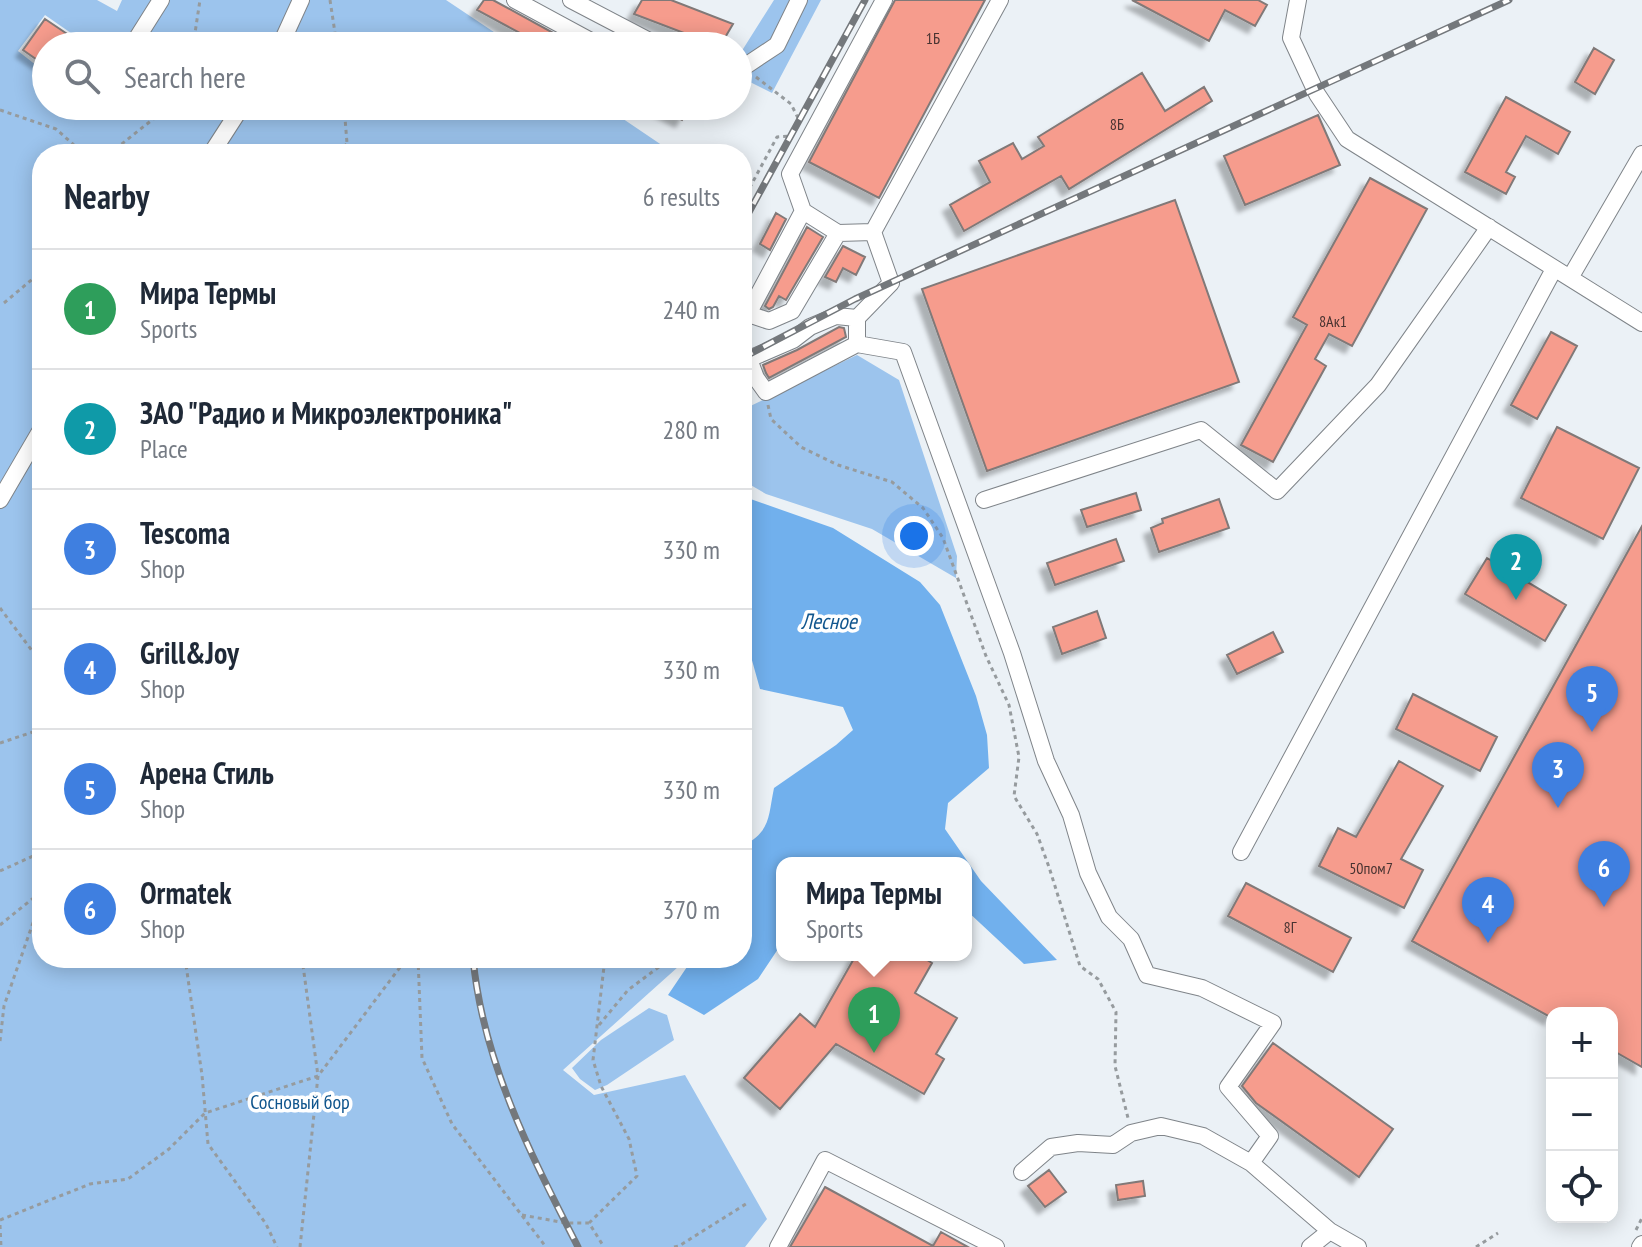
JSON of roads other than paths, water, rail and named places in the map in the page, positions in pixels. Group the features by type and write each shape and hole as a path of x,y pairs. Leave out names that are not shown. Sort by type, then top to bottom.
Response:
{"lane":[{"path":"141,32 161,0"},
{"path":"286,32 301,0"},
{"path":"515,0 574,32"},
{"path":"571,0 632,32"},
{"path":"752,60 777,45 799,0"},
{"path":"873,232 838,233 803,211 790,174 884,0"},
{"path":"857,344 857,318 891,283 873,232 1000,0"},
{"path":"1298,0 1291,38 1317,94 1347,139 1642,323"},
{"path":"217,144 233,120"},
{"path":"1570,278 1637,173 1642,154"},
{"path":"752,307 803,211"},
{"path":"984,500 1201,430 1277,491 1378,385 1489,227"},
{"path":"752,315 769,321 792,311 838,233"},
{"path":"1241,852 1554,269"},
{"path":"752,358 836,316 857,318"},
{"path":"752,367 766,392 857,344 903,352 1012,653 1046,761 1071,815 1088,873 1109,917 1131,939 1147,975 1202,988 1273,1023 1228,1087 1270,1136 1251,1163"},
{"path":"0,500 32,445"},
{"path":"1022,1172 1051,1147 1078,1143 1113,1145 1131,1133 1161,1126 1203,1136 1251,1163 1330,1231 1358,1247"},
{"path":"778,1247 825,1160 996,1247"},
{"path":"1310,1247 1330,1231"}],"water":[{"name":"Лесное","path":"752,500 833,528 920,582 940,605 976,696 987,735 989,768 948,803 945,829 964,857 776,857 776,952 758,979 704,1015 668,995 686,968 752,968 752,840 767,823 774,788 853,730 843,707 760,689 752,660"},
{"name":"Лесное","path":"972,868 1057,960 1024,964 972,916"}],"railway":[{"path":"752,207 865,0"},
{"path":"752,353 855,299 1509,0"},
{"path":"474,968 478,997 498,1071 527,1143 578,1247"}],"place":[{"name":"ЗАО \"Радио и Микроэлектроника\"","path":"1516,600"},
{"name":"Арена Стиль","path":"1592,732"},
{"name":"Tescoma","path":"1558,808"},
{"name":"Ormatek","path":"1604,907"},
{"name":"Grill&Joy","path":"1488,943"},
{"name":"Мира Термы","path":"874,1053"}],"park label":[{"name":"Сосновый бор","path":"300,1102"}]}
